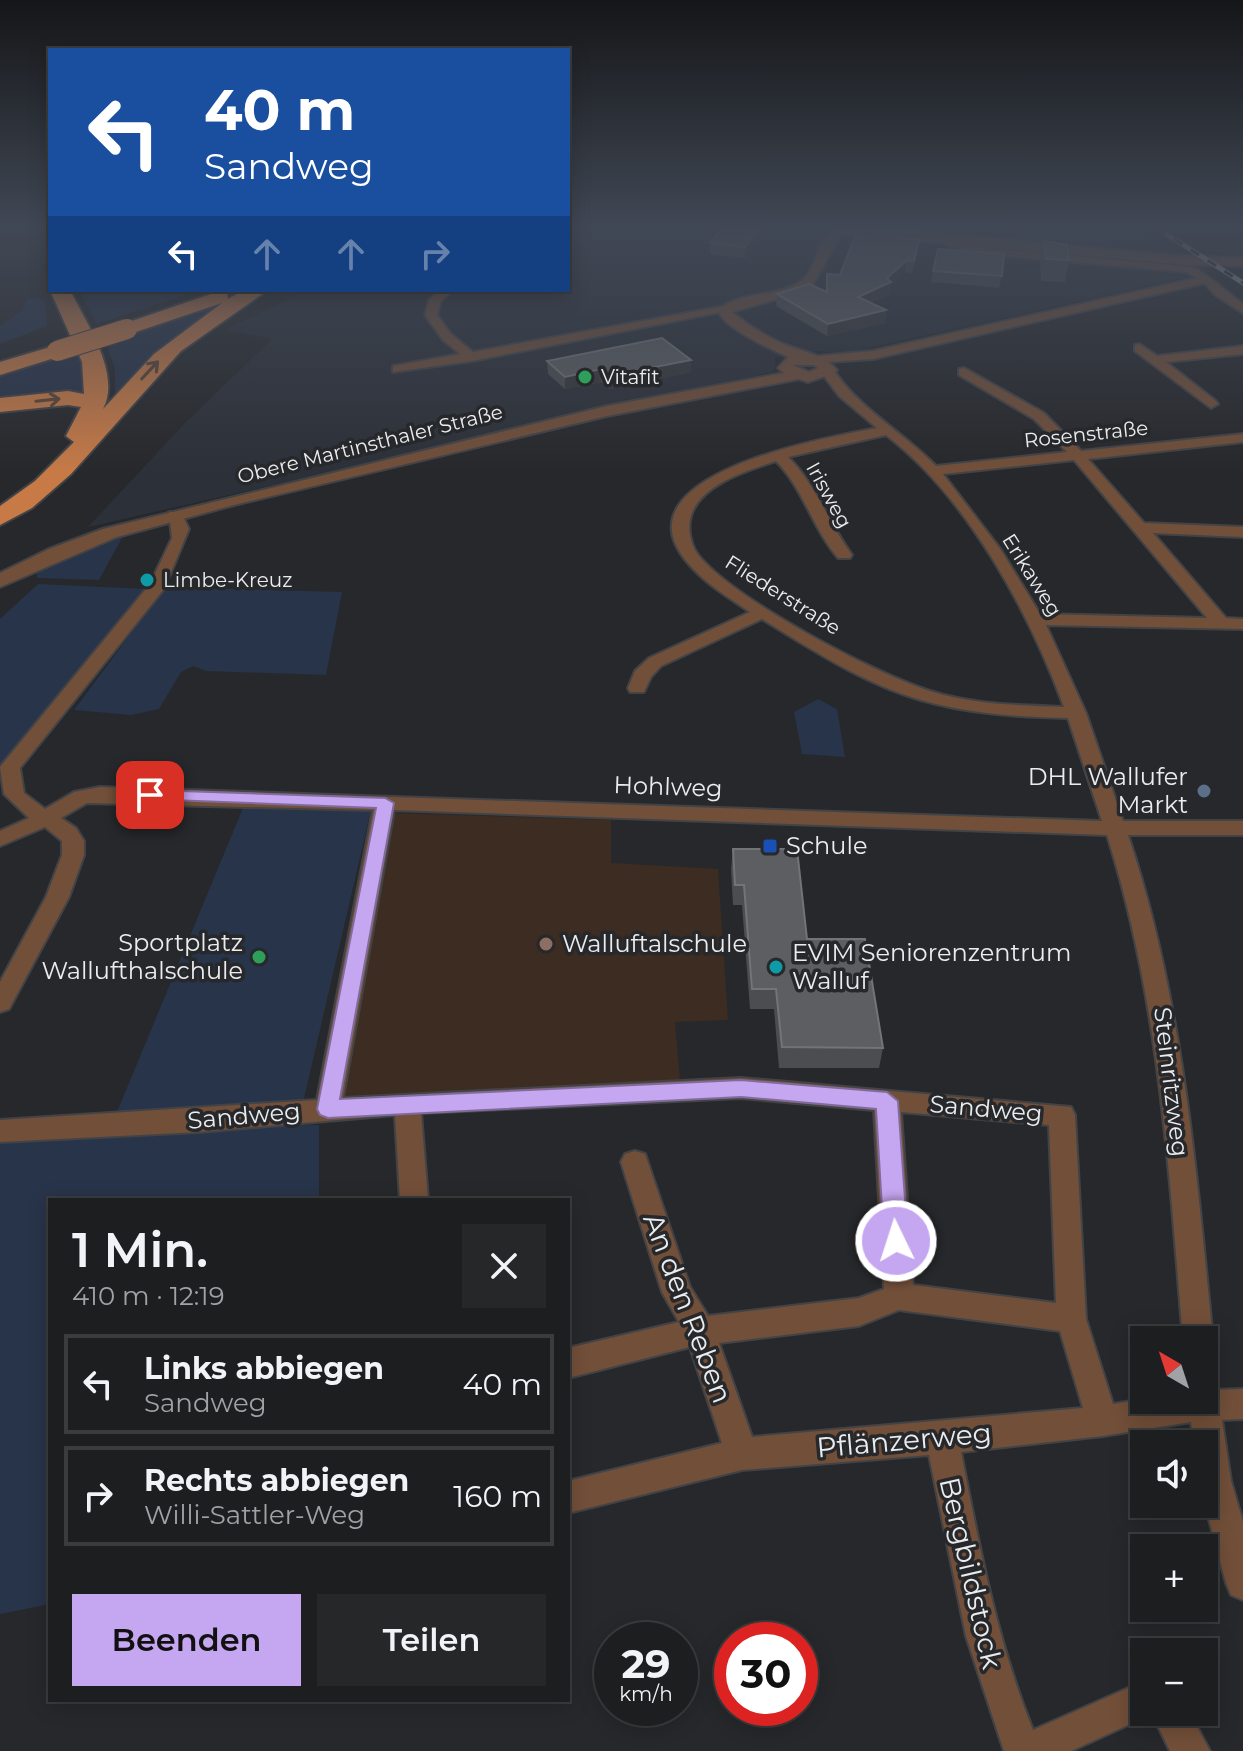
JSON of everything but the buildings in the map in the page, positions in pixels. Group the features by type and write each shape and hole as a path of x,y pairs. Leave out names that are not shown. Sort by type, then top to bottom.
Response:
{"highway":[{"path":"0,505 61,456 83,429 95,403 98,385 94,364 69,310"},
{"path":"83,310 110,373 110,399 100,429"},
{"path":"125,326 167,310"},
{"path":"0,369 177,310"},
{"path":"0,517 47,485 100,429 146,373 175,346 229,310"},
{"path":"0,362 56,348"},
{"path":"0,405 75,398 95,403"}],"street":[{"path":"432,310 431,315 447,337 472,357"},
{"path":"398,369 725,310 726,315 769,343 817,364"},
{"path":"795,371 1073,310"},
{"path":"769,343 795,371"},
{"path":"1139,348 1211,404"},
{"path":"1153,360 1243,350"},
{"path":"795,371 817,364"},
{"name":"Erikaweg","path":"817,364 840,389 891,430 933,471 995,552 1035,619 1090,743 1117,828"},
{"name":"Erikaweg","path":"795,371 840,389"},
{"name":"Obere Martinsthaler Straße","path":"0,581 81,543 175,515 466,443 795,371"},
{"path":"964,372 1039,416 1221,623"},
{"name":"Fliederstraße","path":"891,430 748,464 716,479 692,499 681,526 688,552 700,567 764,612 885,681 962,706 1076,713"},
{"name":"Rosenstraße","path":"933,471 1243,438"},
{"name":"Irisweg","path":"779,456 792,467 828,539 844,555"},
{"path":"0,1003 62,889 73,849 73,840 61,826 15,798 10,789 10,767 158,585 180,538 181,529 175,515"},
{"path":"1195,530 1243,521"},
{"path":"1140,528 1243,532"},
{"path":"637,688 642,675 655,662 764,612"},
{"path":"1035,619 1243,624"},
{"name":"Hohlweg","path":"45,819 70,802 91,794 1117,828 1243,828"},
{"path":"328,1109 385,803"},
{"path":"0,839 45,819"},
{"name":"Steinritzweg","path":"1117,828 1136,890 1160,997 1177,1121 1197,1326"},
{"name":"Sandweg","path":"0,1131 199,1121 407,1103 741,1088 1062,1115 1071,1319"},
{"path":"887,1101 899,1297"},
{"path":"407,1103 414,1198"},
{"name":"An den Reben","path":"635,1162 677,1292 700,1331 742,1454"},
{"path":"570,1363 700,1331 859,1312 899,1297 1071,1319 1103,1421"},
{"name":"Pflänzerweg","path":"1218,1403 1243,1404"},
{"name":"Pflänzerweg","path":"570,1497 742,1454 942,1438 1103,1421 1140,1414"},
{"path":"1206,1414 1215,1481 1243,1583"},
{"name":"Bergbildstock","path":"942,1438 974,1610 989,1663 1023,1751"},
{"path":"1029,1751 1130,1705"},
{"path":"1177,1726 1191,1751"}],"shaded area":[{"path":"46,310 47,326 0,344 0,326 21,311"},
{"path":"89,310 140,310 97,324"},
{"path":"194,310 223,310 115,401 115,369 106,343"},
{"path":"267,310 1041,310 850,352 807,351 775,358 776,367 772,372 88,527 184,424 272,339 225,330"},
{"path":"85,347 91,397 0,403 0,372"},
{"path":"123,536 99,580 37,578 37,569"},
{"path":"38,584 148,589 0,775 0,619"},
{"path":"164,589 342,592 326,675 206,671 193,666 181,672 159,709 131,715 74,710"},
{"path":"818,699 837,709 845,757 802,754 794,712"},
{"name":"Sportplatz Wallufthalschule","path":"243,808 371,810 303,1103 117,1112"},
{"name":"Walluftalschule","path":"389,813 611,820 611,863 718,869 728,1020 675,1022 680,1080 344,1105"},
{"path":"319,1125 319,1198 48,1198 48,1604 0,1614 0,1136 166,1127"}],"place":[{"name":"Vitafit","path":"585,377"},
{"name":"Limbe-Kreuz","path":"147,580"},
{"name":"DHL Wallufer Markt","path":"1204,791"},
{"name":"Schule","path":"770,846"},
{"name":"Walluftalschule","path":"546,944"},
{"name":"Sportplatz Wallufthalschule","path":"259,957"},
{"name":"EVIM Seniorenzentrum Walluf","path":"776,967"}],"route":[{"path":"150,795 385,803 328,1109 741,1088 780,1089 887,1101 896,1241"}]}
